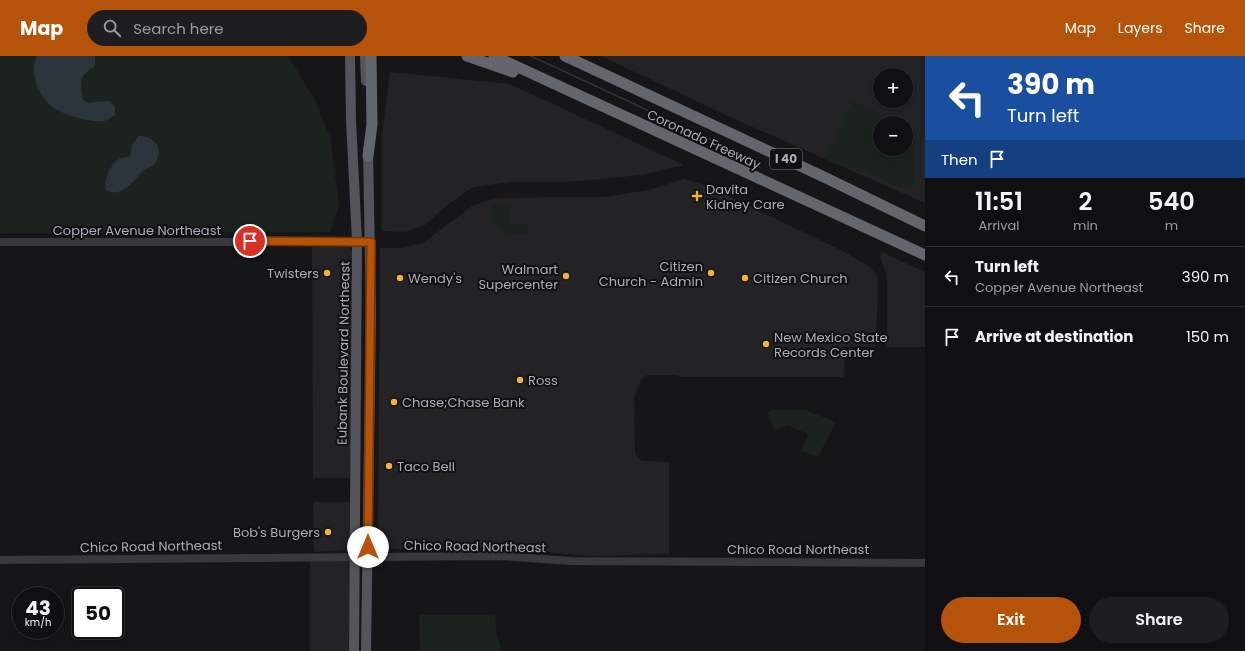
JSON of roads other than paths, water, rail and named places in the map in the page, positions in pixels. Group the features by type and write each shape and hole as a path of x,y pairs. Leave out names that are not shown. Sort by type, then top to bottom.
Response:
{"highway":[{"path":"368,156 372,124 370,56"},
{"path":"467,56 512,71 630,119"},
{"name":"Coronado Freeway","path":"494,56 925,255"},
{"name":"Coronado Freeway","path":"565,56 925,226"},
{"path":"581,56 621,76 646,93"}],"main road":[{"name":"Eubank Boulevard Northeast","path":"350,56 351,120 357,241 354,651"},
{"name":"Eubank Boulevard Northeast","path":"365,56 371,242 366,651"}],"street":[{"name":"Copper Avenue Northeast","path":"0,242 371,242"},
{"name":"Chico Road Northeast","path":"0,560 500,556 570,561 925,563"}],"waterway":[{"path":"531,56 714,141"}],"place":[{"name":"Davita Kidney Care","path":"697,196"},
{"name":"Twisters","path":"327,273"},
{"name":"Citizen Church - Admin","path":"711,273"},
{"name":"Walmart Supercenter","path":"566,276"},
{"name":"Wendy's","path":"400,278"},
{"name":"Citizen Church","path":"745,278"},
{"name":"New Mexico State Records Center","path":"766,344"},
{"name":"Ross","path":"520,380"},
{"name":"Chase;Chase Bank","path":"394,402"},
{"name":"Taco Bell","path":"389,466"},
{"name":"Bob's Burgers","path":"328,532"}]}
